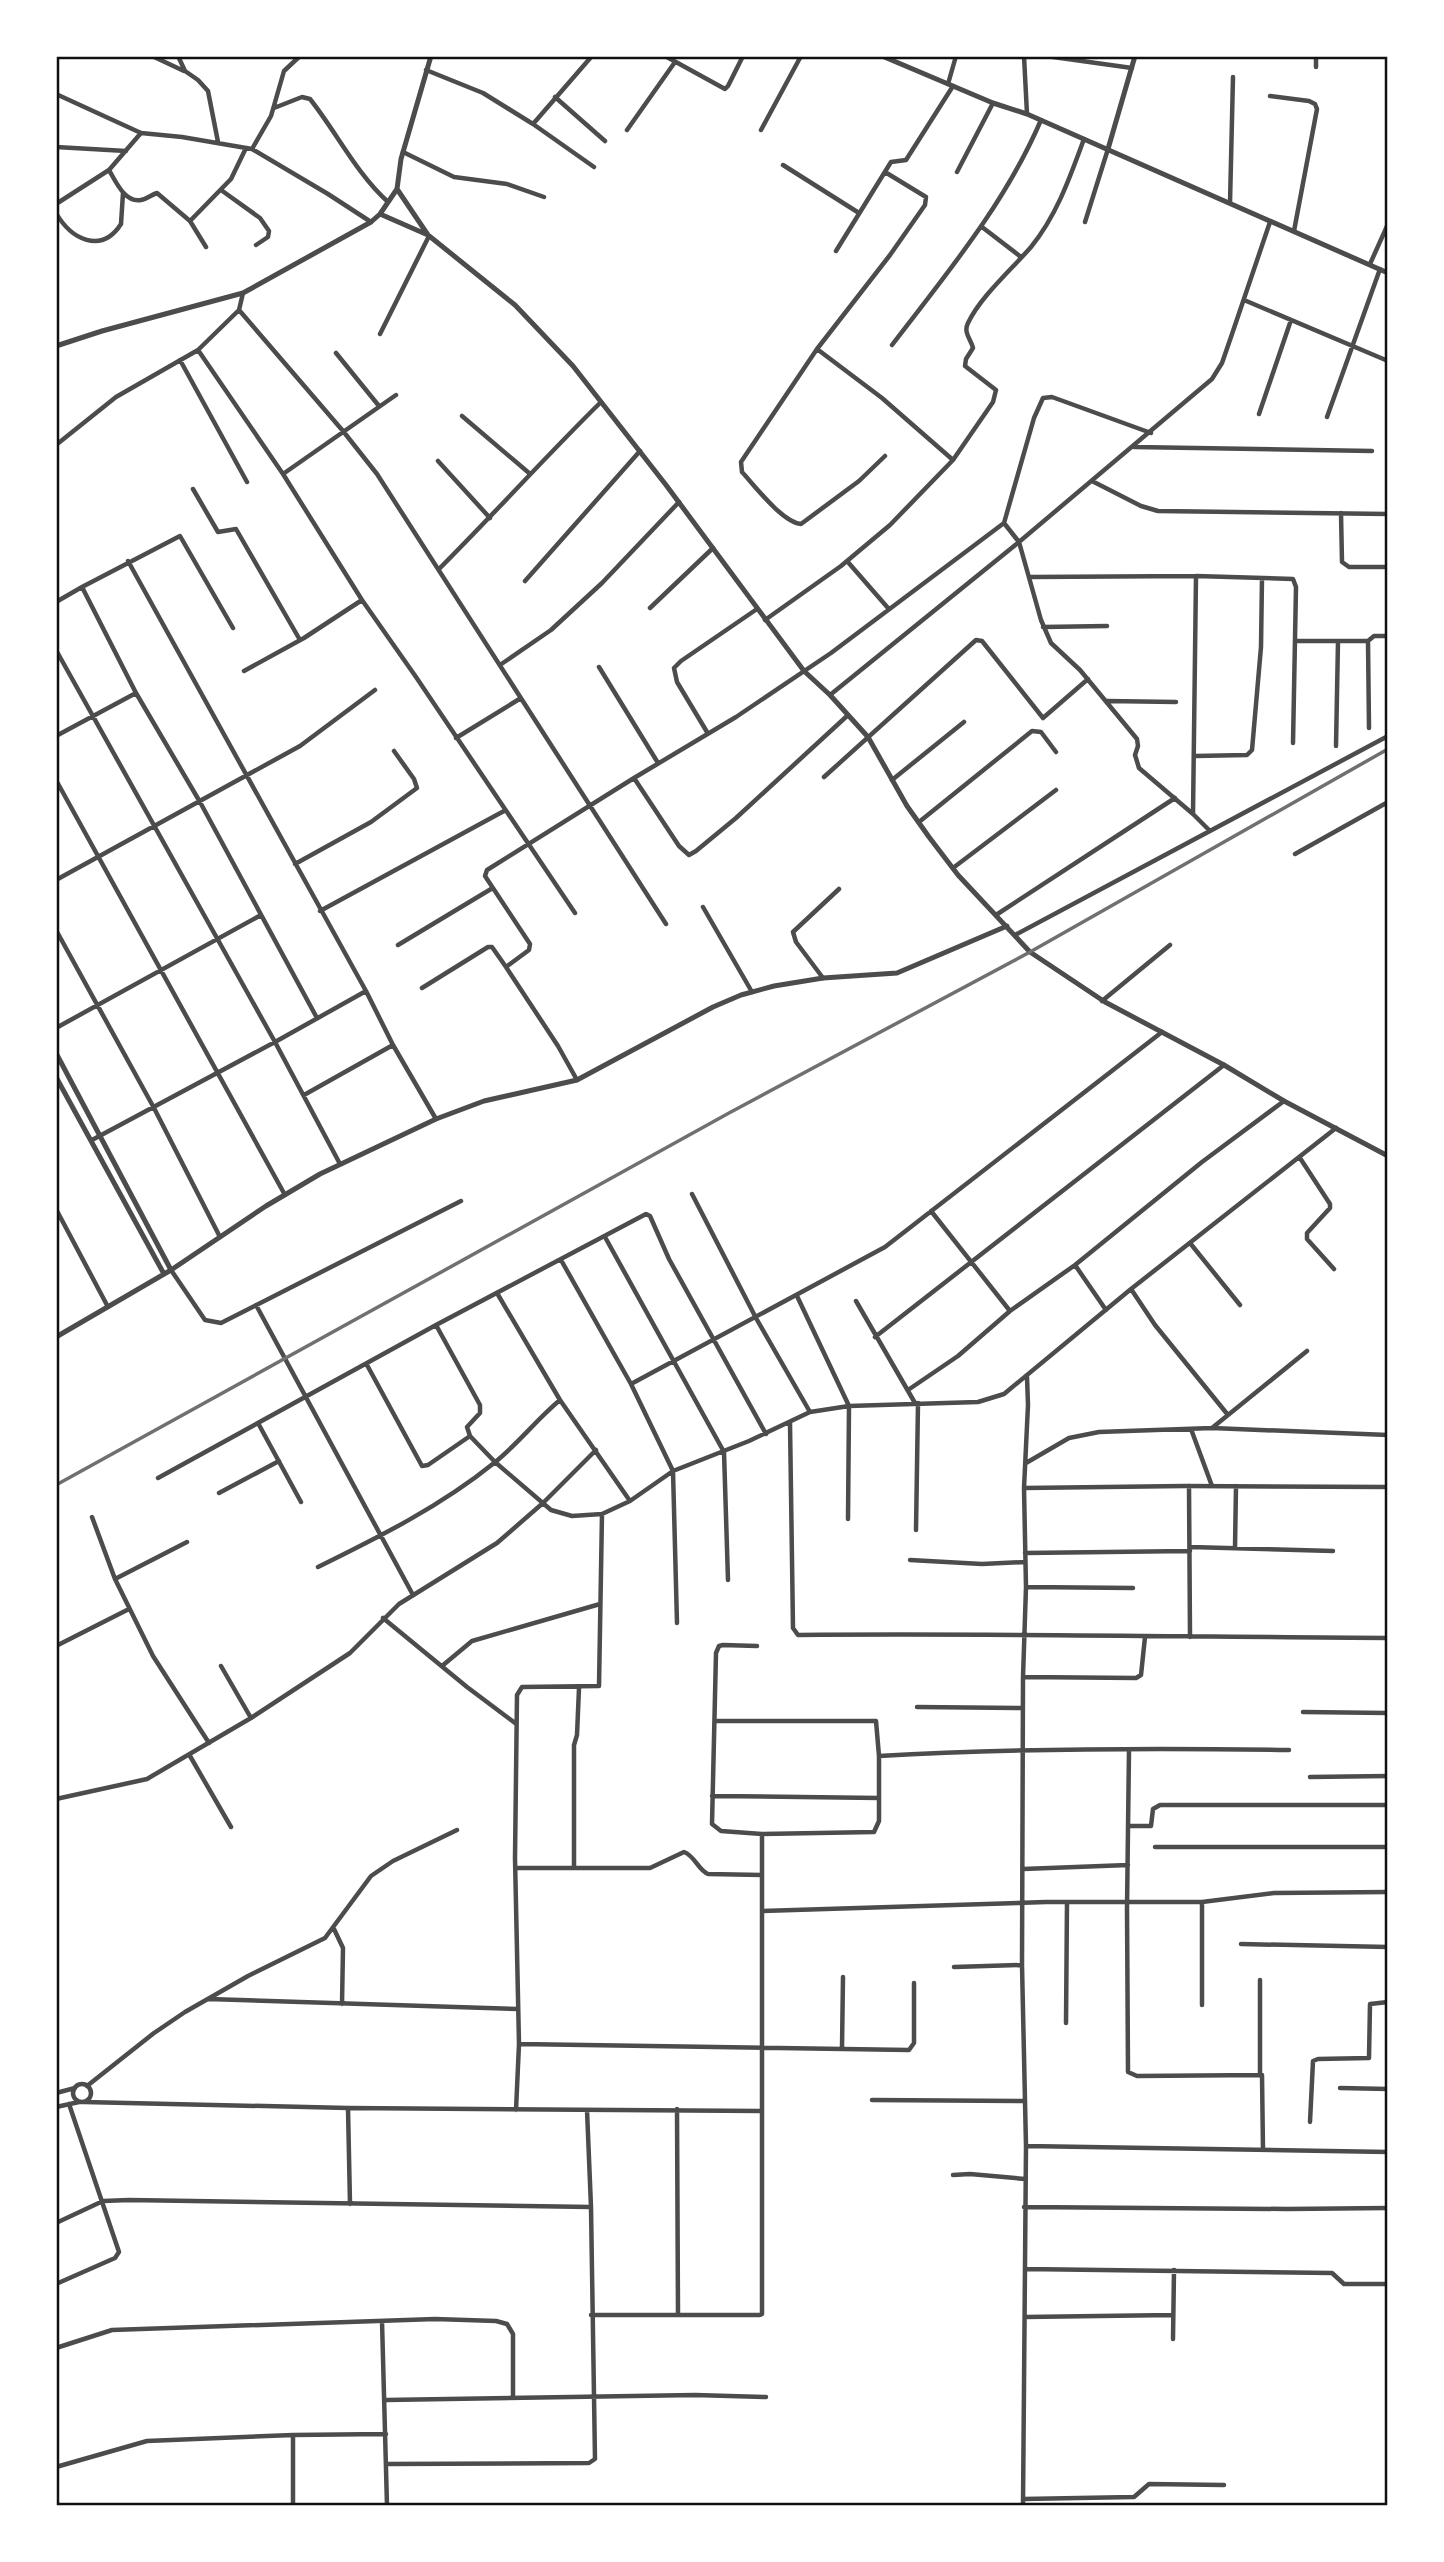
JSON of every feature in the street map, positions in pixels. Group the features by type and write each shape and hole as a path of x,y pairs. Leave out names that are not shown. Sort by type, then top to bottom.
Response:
{"street":[{"path":"152,56 185,71 208,91 218,142"},
{"path":"178,56 185,71"},
{"path":"190,220 234,175 274,108 284,71 300,56"},
{"path":"56,346 243,293 370,222 380,214 397,189 403,152 431,56"},
{"path":"533,124 592,56"},
{"path":"665,56 725,89 743,56"},
{"path":"761,130 801,56"},
{"path":"882,56 993,103 1027,114 1388,272"},
{"path":"836,251 891,162 906,160 950,85 956,56"},
{"path":"1024,56 1027,114"},
{"path":"1046,56 1132,68"},
{"path":"1085,222 1135,56"},
{"path":"1316,56 1316,67"},
{"path":"627,130 675,62"},
{"path":"426,70 483,93 594,167"},
{"path":"1230,203 1233,77"},
{"path":"56,94 141,133 218,142 249,149 328,194 370,222"},
{"path":"1270,96 1309,101 1315,104 1317,109 1315,133 1294,231"},
{"path":"274,108 302,97 310,99 344,145 360,173 388,202"},
{"path":"555,97 605,141"},
{"path":"957,172 993,103"},
{"path":"892,345 982,228 1013,178 1041,120"},
{"path":"56,204 109,170 141,133"},
{"path":"765,620 883,532 953,460 993,402 996,394 993,386 965,366 973,348 967,334 967,325 984,300 1041,233 1057,207 1084,139"},
{"path":"56,146 126,151"},
{"path":"403,152 454,177 507,184 544,197"},
{"path":"783,165 859,213"},
{"path":"109,170 123,193 138,200 154,193 159,194 190,220 206,247"},
{"path":"885,172 926,197 927,202 890,255 817,349 741,462 743,472 784,516 801,524 859,481 885,456"},
{"path":"397,189 428,236"},
{"path":"221,190 260,218 268,229 268,237 256,245"},
{"path":"56,213 63,224 84,239 92,242 104,240 121,224 123,193"},
{"path":"380,214 428,236 514,304 573,366 679,502 804,671 868,737 919,822 953,868 1030,952 1102,1001 1388,1156"},
{"path":"830,695 1151,433 1212,379 1222,363 1270,222"},
{"path":"1370,264 1388,224"},
{"path":"982,228 1021,257"},
{"path":"380,334 428,236"},
{"path":"1327,417 1380,269"},
{"path":"56,445 116,397 198,350 239,310 243,293"},
{"path":"1244,299 1388,361"},
{"path":"239,310 377,474 666,924"},
{"path":"1259,414 1291,320"},
{"path":"817,349 881,398 953,460"},
{"path":"198,350 283,474 362,600 575,913"},
{"path":"336,353 379,406"},
{"path":"180,360 247,482"},
{"path":"283,474 396,395"},
{"path":"506,967 529,950 530,944 491,889 485,876 487,870 658,762 736,717 804,671 1004,523 1034,418 1043,398 1052,397 1151,433"},
{"path":"439,569 529,473 601,402"},
{"path":"462,416 529,473"},
{"path":"1133,447 1371,451"},
{"path":"525,581 640,452"},
{"path":"438,461 490,517"},
{"path":"1092,481 1141,506 1158,511 1388,513"},
{"path":"193,489 218,532 236,529 300,640"},
{"path":"500,665 561,621 602,583 679,502"},
{"path":"1341,513 1342,562 1349,567 1388,567"},
{"path":"1004,523 1019,542 1043,627 1051,643 1088,679 1138,742 1135,755 1139,768 1209,830"},
{"path":"56,602 128,561 181,536 233,628"},
{"path":"650,608 713,548"},
{"path":"128,561 436,1119"},
{"path":"847,561 888,608"},
{"path":"1030,577 1196,576 1295,580 1293,743"},
{"path":"1194,814 1196,576"},
{"path":"1195,757 1247,755 1252,750 1261,647 1262,578"},
{"path":"82,587 136,693 200,802 317,1018"},
{"path":"244,671 300,640 362,600"},
{"path":"707,733 677,682 674,668 757,609"},
{"path":"1043,627 1107,626"},
{"path":"1296,641 1368,641 1374,636 1388,636"},
{"path":"824,777 976,640 982,641 1043,718 1088,679"},
{"path":"1336,746 1338,641"},
{"path":"1368,641 1369,728"},
{"path":"56,650 215,939 275,1042 340,1164"},
{"path":"599,667 658,762"},
{"path":"56,880 300,746 375,690"},
{"path":"56,736 136,693"},
{"path":"456,738 521,698"},
{"path":"1106,701 1176,702"},
{"path":"634,778 678,846 689,855 736,818 847,716"},
{"path":"892,780 964,722"},
{"path":"919,822 1032,731 1041,732 1055,752"},
{"path":"1015,935 1388,736"},
{"path":"295,864 371,821 417,788 414,779 394,751"},
{"path":"56,780 285,1195"},
{"path":"953,868 1055,790"},
{"path":"996,915 1175,798"},
{"path":"1295,854 1388,802"},
{"path":"320,911 504,811"},
{"path":"398,945 491,889"},
{"path":"823,978 796,942 793,932 839,889"},
{"path":"703,907 752,992"},
{"path":"56,1028 261,915"},
{"path":"56,1337 171,1270 285,1195 340,1164 436,1119 484,1101 577,1080 713,1007 752,992 823,978 898,973 1007,926"},
{"path":"56,930 154,1108 220,1237"},
{"path":"1102,1001 1170,945"},
{"path":"422,988 492,947 558,1046 577,1080"},
{"path":"92,1140 366,991"},
{"path":"631,1384 885,1247 1162,1032"},
{"path":"304,1095 393,1045"},
{"path":"56,1053 171,1270 201,1315 211,1323 221,1323 461,1202"},
{"path":"876,1337 1224,1065"},
{"path":"56,1077 164,1274"},
{"path":"908,1390 958,1356 1010,1311 1075,1265 1182,1178 1284,1101"},
{"path":"436,1325 480,1405 480,1413 467,1427 470,1436 495,1462 556,1513 601,1514 630,1501 673,1471 766,1434 810,1412 849,1406 986,1401 1004,1394 1131,1289 1336,1128"},
{"path":"1300,1158 1330,1204 1330,1208 1307,1233 1307,1239 1334,1269"},
{"path":"692,1194 756,1318 810,1412"},
{"path":"56,1209 109,1308"},
{"path":"931,1211 1010,1311"},
{"path":"158,1478 645,1214 649,1215 669,1259 766,1434"},
{"path":"605,1237 724,1452 728,1580"},
{"path":"1190,1243 1240,1306"},
{"path":"561,1259 631,1384 673,1471 677,1623"},
{"path":"1075,1265 1107,1311"},
{"path":"1131,1289 1155,1325 1228,1415"},
{"path":"497,1292 560,1400 630,1501"},
{"path":"797,1296 849,1406 848,1519"},
{"path":"856,1301 917,1403 916,1530"},
{"path":"256,1305 413,1595"},
{"path":"1212,1428 1307,1351"},
{"path":"368,1365 422,1466 428,1465 470,1436"},
{"path":"1023,2506 1026,2146 1022,1965 1023,1677 1027,1376"},
{"path":"318,1567 380,1537 445,1499 495,1462 560,1400"},
{"path":"258,1423 301,1503"},
{"path":"790,1423 793,1628 796,1634 1388,1638"},
{"path":"1026,1464 1069,1438 1090,1432 1212,1428 1388,1435"},
{"path":"1191,1429 1212,1486"},
{"path":"56,1799 139,1782 190,1756 251,1718 350,1653 383,1618 413,1595 481,1555 543,1503 596,1450"},
{"path":"219,1493 279,1461"},
{"path":"1189,1486 1191,1637"},
{"path":"1235,1548 1236,1486"},
{"path":"1024,1488 1388,1488"},
{"path":"516,2110 519,2044 517,1696 521,1688 599,1686 601,1514"},
{"path":"92,1517 115,1579 153,1656 209,1743"},
{"path":"115,1579 187,1542"},
{"path":"1025,1553 1235,1548 1333,1551"},
{"path":"910,1560 982,1564 1025,1562"},
{"path":"1026,1587 1133,1588"},
{"path":"442,1667 472,1641 600,1604"},
{"path":"56,1646 129,1609"},
{"path":"383,1618 516,1723"},
{"path":"1023,1677 1136,1678 1141,1675 1143,1669 1145,1637"},
{"path":"715,1721 876,1721 879,1798 878,1823 872,1834 762,1834 718,1830 712,1824 717,1649 723,1645 757,1646"},
{"path":"221,1666 251,1718"},
{"path":"574,1868 574,1745 577,1735 579,1688"},
{"path":"917,1707 1023,1708"},
{"path":"1303,1712 1388,1713"},
{"path":"1129,1750 1129,2074 1260,2074"},
{"path":"879,1756 1023,1751 1289,1751"},
{"path":"190,1756 231,1827"},
{"path":"1310,1777 1388,1776"},
{"path":"712,1796 879,1798"},
{"path":"1128,1826 1151,1826 1153,1808 1160,1805 1388,1805"},
{"path":"87,2086 165,2026 208,1999 324,1938 371,1876 393,1861 457,1830"},
{"path":"591,2315 762,2314 762,1834"},
{"path":"1155,1847 1388,1847"},
{"path":"516,1868 650,1868 684,1852 708,1874 762,1875"},
{"path":"1023,1868 1128,1865"},
{"path":"762,1912 1023,1903 1202,1902 1274,1893 1388,1892"},
{"path":"1066,2023 1067,1902"},
{"path":"1202,1902 1202,2005"},
{"path":"333,1929 343,1948 342,2004"},
{"path":"1241,1944 1388,1947"},
{"path":"954,1968 1022,1965"},
{"path":"842,2049 843,1977"},
{"path":"1260,1980 1263,2150"},
{"path":"519,2044 911,2049 914,2043 914,1983"},
{"path":"208,1999 518,2009"},
{"path":"1310,2122 1314,2060 1369,2058 1370,2004 1388,2002"},
{"path":"56,2093 80,2084 87,2086"},
{"path":"82,2102 90,2095 87,2086"},
{"path":"75,2088 75,2098 82,2102"},
{"path":"1340,2088 1388,2089"},
{"path":"872,2100 1025,2101"},
{"path":"56,2108 82,2102 348,2109 761,2110"},
{"path":"56,2284 118,2254 103,2201 69,2105"},
{"path":"348,2109 350,2204"},
{"path":"677,2109 678,2315"},
{"path":"386,2464 589,2463 595,2457 587,2110"},
{"path":"1026,2146 1388,2152"},
{"path":"953,2175 1025,2179"},
{"path":"56,2223 103,2201 212,2200 591,2207"},
{"path":"1024,2207 1388,2208"},
{"path":"1025,2269 1332,2273 1344,2284 1388,2284"},
{"path":"1173,2339 1174,2270"},
{"path":"1025,2317 1173,2315"},
{"path":"56,2348 112,2330 480,2320 506,2325 512,2331 513,2398"},
{"path":"382,2321 387,2506"},
{"path":"386,2400 695,2395 766,2397"},
{"path":"56,2467 147,2441 386,2434"},
{"path":"293,2435 293,2506"},
{"path":"1023,2499 1134,2497 1149,2484 1224,2486"}],"railway":[{"path":"56,1485 729,1113 1030,952 1388,749"}]}
